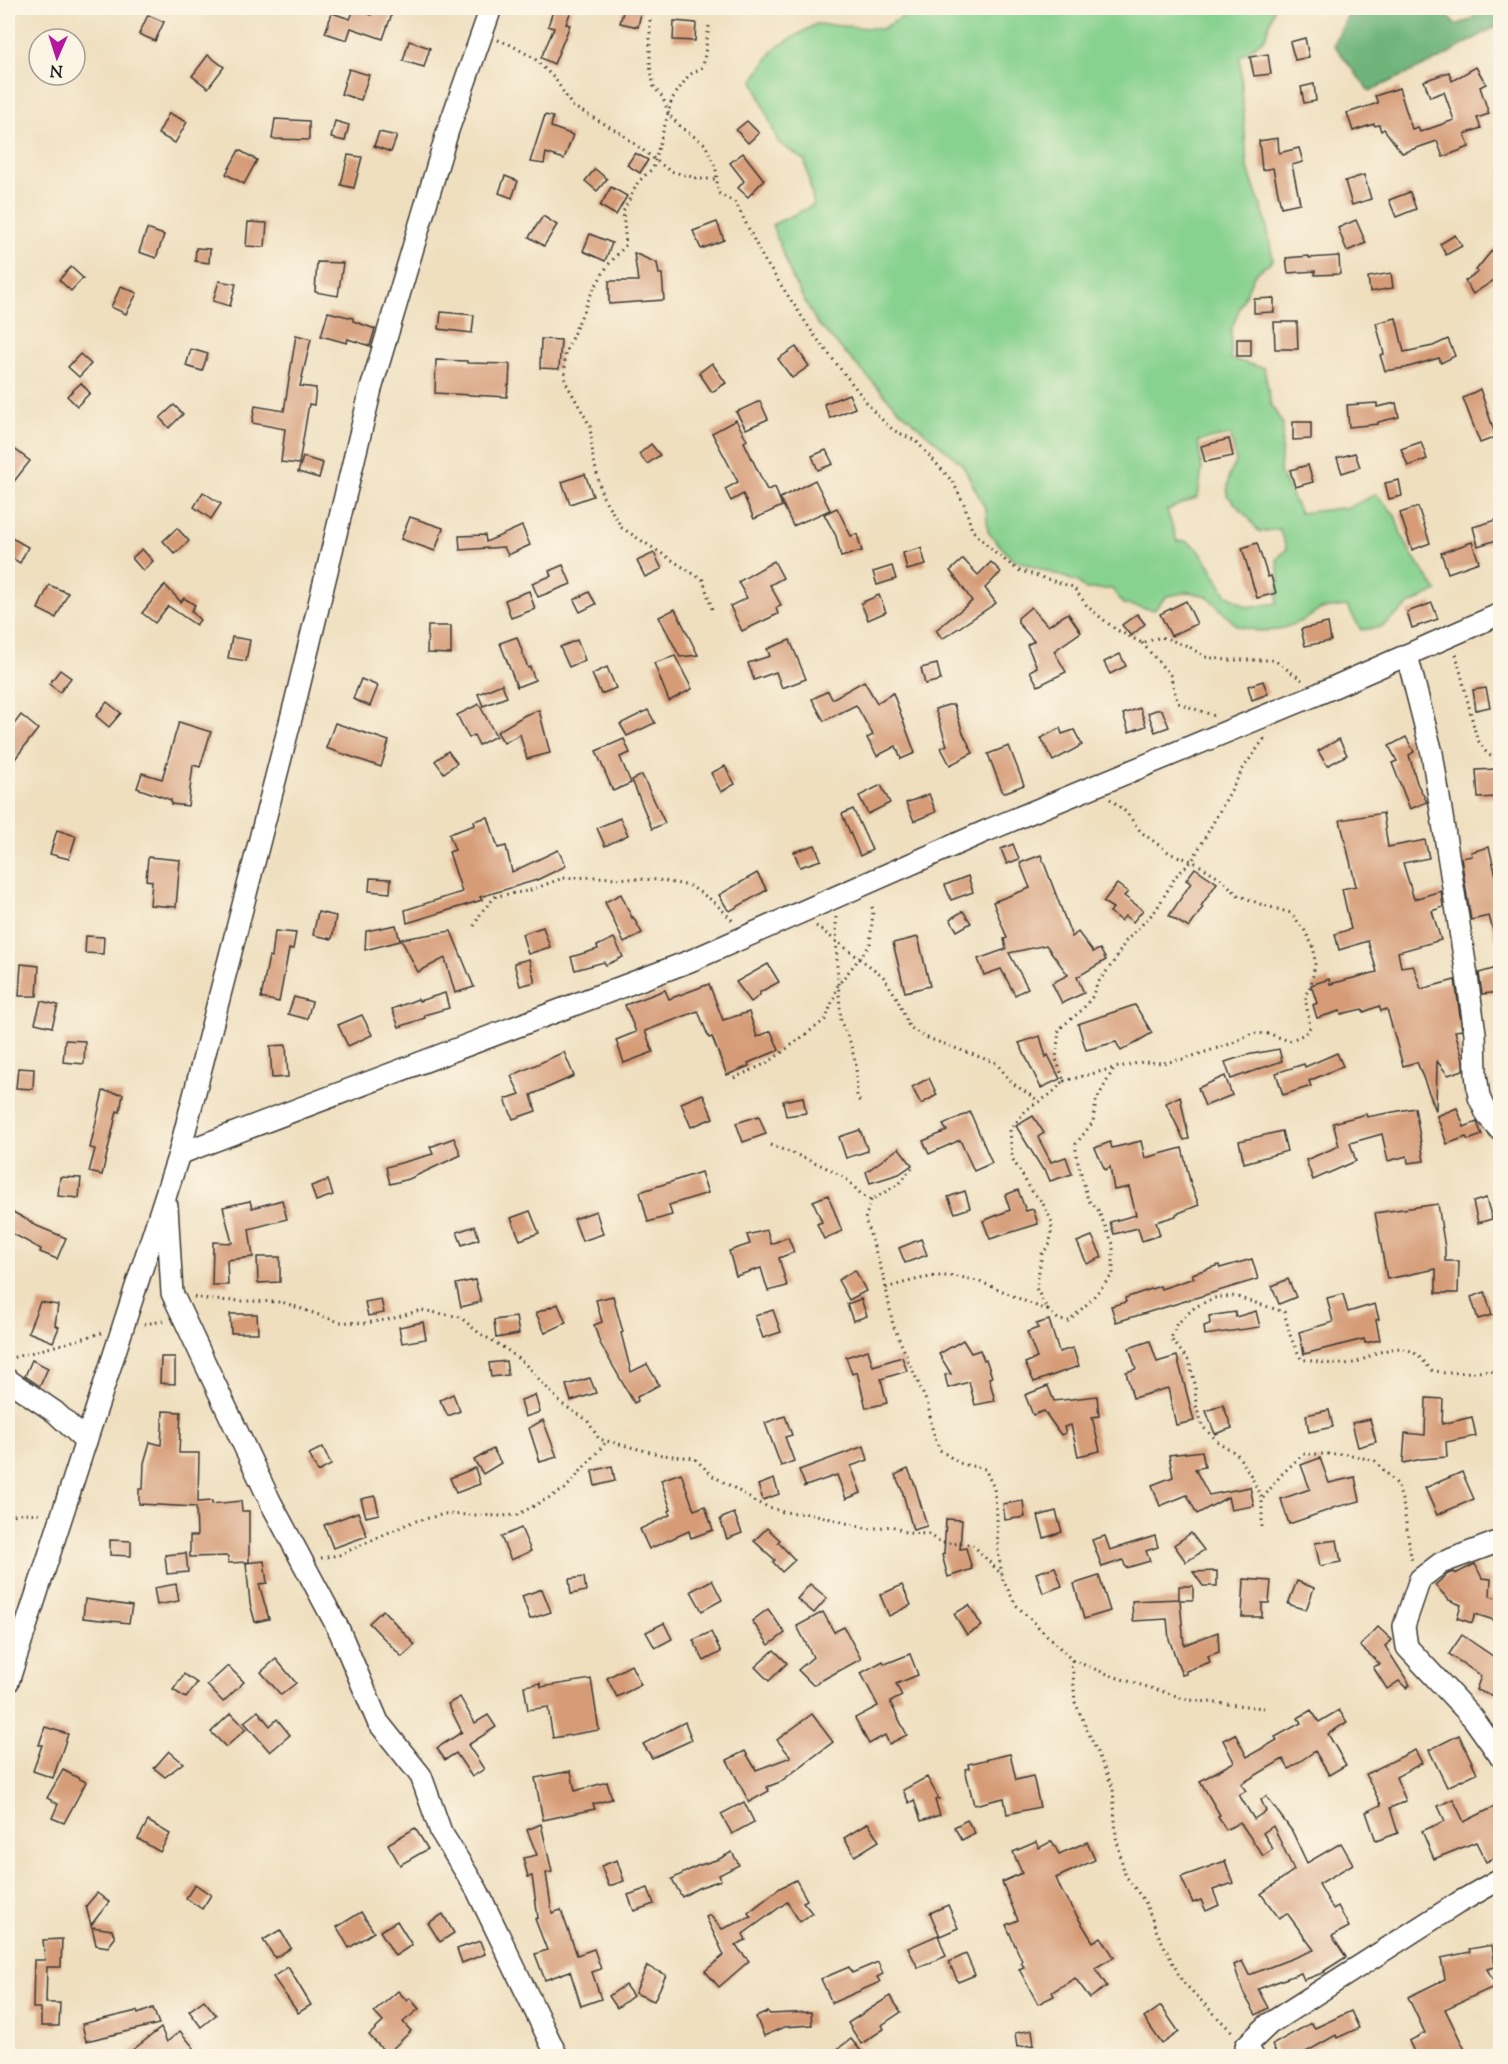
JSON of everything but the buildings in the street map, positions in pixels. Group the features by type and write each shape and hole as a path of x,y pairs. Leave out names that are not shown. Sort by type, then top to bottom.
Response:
{"street":[{"path":"8,1682 179,1154 293,711 371,389 448,130 491,8"},
{"path":"179,1154 690,961 1095,786 1500,615"},
{"path":"1407,655 1434,765 1475,1033 1479,1097 1487,1114 1500,1130"},
{"path":"166,1195 172,1293 271,1503 339,1630 378,1722 421,1776 441,1832 477,1890 556,2056"},
{"path":"135,1290 172,1293"},
{"path":"8,1380 55,1412 86,1441"},
{"path":"1500,1541 1441,1563 1420,1579 1404,1626 1407,1647 1473,1718 1500,1756"},
{"path":"1249,2051 1269,2024 1458,1903 1500,1880"}],"path":[{"path":"650,21 650,66 654,87 663,98 669,114 683,129 705,144 716,169 718,193 736,203 763,258 814,335 875,413 893,430 916,441 953,482 966,506 972,530 994,552 1018,570 1073,587 1088,607 1114,629 1142,643 1170,675 1178,703 1240,726 1264,739 1233,786 1192,861 1176,876 1156,910 1125,942 1082,1010 1059,1029 1056,1059 1065,1081"},
{"path":"709,26 703,67 688,75 672,99 653,168 638,182 623,212 626,245 608,265 592,292 565,352 565,381 590,426 593,456 602,495 622,528 703,580 712,609"},
{"path":"483,29 489,37 509,44 534,58 556,80 572,106 619,132 670,171 700,179 717,179"},
{"path":"1454,634 1457,659 1476,739 1500,764"},
{"path":"1142,643 1161,637 1188,646 1205,657 1227,660 1274,660 1289,669 1318,693"},
{"path":"1048,1311 1036,1288 1042,1254 1050,1244 1052,1222 1042,1202 1031,1190 1012,1158 1010,1130 1026,1110 1065,1081 1143,1062 1163,1064 1184,1059 1233,1043 1252,1033 1270,1034 1289,1041 1305,1034 1310,1027 1305,996 1311,985 1315,965 1314,948 1305,931 1291,913 1238,895 1219,877 1192,861 1171,854 1141,832 1126,812 1095,786"},
{"path":"474,926 482,911 496,896 528,891 563,878 595,877 659,880 690,886 713,901 747,936"},
{"path":"734,1078 770,1062 826,1019 838,985 870,945 873,911 866,884"},
{"path":"836,897 838,985 842,1022 856,1065 857,1095 861,1103"},
{"path":"788,918 816,927 882,976 897,998 909,1026 935,1042 996,1063 1012,1083 1039,1101"},
{"path":"886,1288 927,1277 960,1277 995,1288 1048,1311 1059,1320 1069,1321 1090,1301 1113,1274 1113,1244 1098,1210 1088,1200 1076,1155 1076,1144 1093,1122 1096,1101 1114,1068"},
{"path":"770,1145 815,1162 846,1178 861,1196 871,1200"},
{"path":"914,1167 899,1184 871,1200 865,1219 886,1288 893,1325 928,1405 933,1433 940,1450 959,1463 986,1470 994,1488 998,1552 1002,1575 1016,1605 1072,1660 1114,1677 1190,1700 1264,1708"},
{"path":"172,1293 208,1300 282,1302 339,1322 391,1319 421,1310 460,1317 479,1333 506,1349 525,1364 562,1404 587,1420 599,1438 662,1455 694,1458 714,1476 754,1502 783,1512 813,1514 868,1529 892,1526 907,1533 928,1534 941,1543 972,1544 1002,1575"},
{"path":"1262,1527 1262,1499 1237,1454 1218,1442 1203,1428 1196,1405 1196,1384 1189,1361 1170,1339 1176,1325 1195,1308 1214,1298 1234,1296 1284,1312 1291,1338 1301,1359 1329,1364 1355,1363 1373,1354 1400,1347 1418,1353 1431,1370 1445,1373 1500,1371"},
{"path":"1500,1296 1500,1301"},
{"path":"8,1359 123,1328 183,1317"},
{"path":"301,1560 339,1555 412,1522 445,1514 517,1515 565,1489 608,1440"},
{"path":"1262,1499 1281,1474 1303,1454 1348,1454 1375,1461 1397,1484 1416,1588"},
{"path":"8,1516 24,1513 61,1516"},
{"path":"1072,1660 1075,1702 1113,1788 1116,1837 1125,1875 1145,1902 1157,1932 1182,1981 1249,2051"}],"green space":[{"path":"906,8 1274,8 1265,38 1240,57 1247,166 1266,221 1273,260 1254,275 1240,307 1231,331 1231,359 1264,368 1271,405 1283,424 1280,473 1300,513 1350,507 1376,494 1395,515 1401,534 1412,555 1437,591 1409,605 1381,627 1361,630 1347,606 1321,609 1304,620 1278,630 1258,631 1237,626 1207,596 1189,592 1167,596 1154,610 1123,604 1112,589 1085,589 1078,582 1012,559 988,532 986,510 962,464 897,408 817,323 794,282 772,225 814,205 805,161 778,142 753,80 775,48 816,24 882,29 906,15","holes":["1231,435 1236,462 1229,476 1227,495 1259,532 1279,529 1287,549 1277,559 1279,579 1277,603 1247,607 1226,594 1197,548 1186,541 1177,541 1167,510 1198,497 1202,469 1198,441"]},
{"path":"1351,8 1442,8 1455,25 1468,21 1486,8 1500,8 1500,24 1441,58 1369,91 1334,45"}]}
